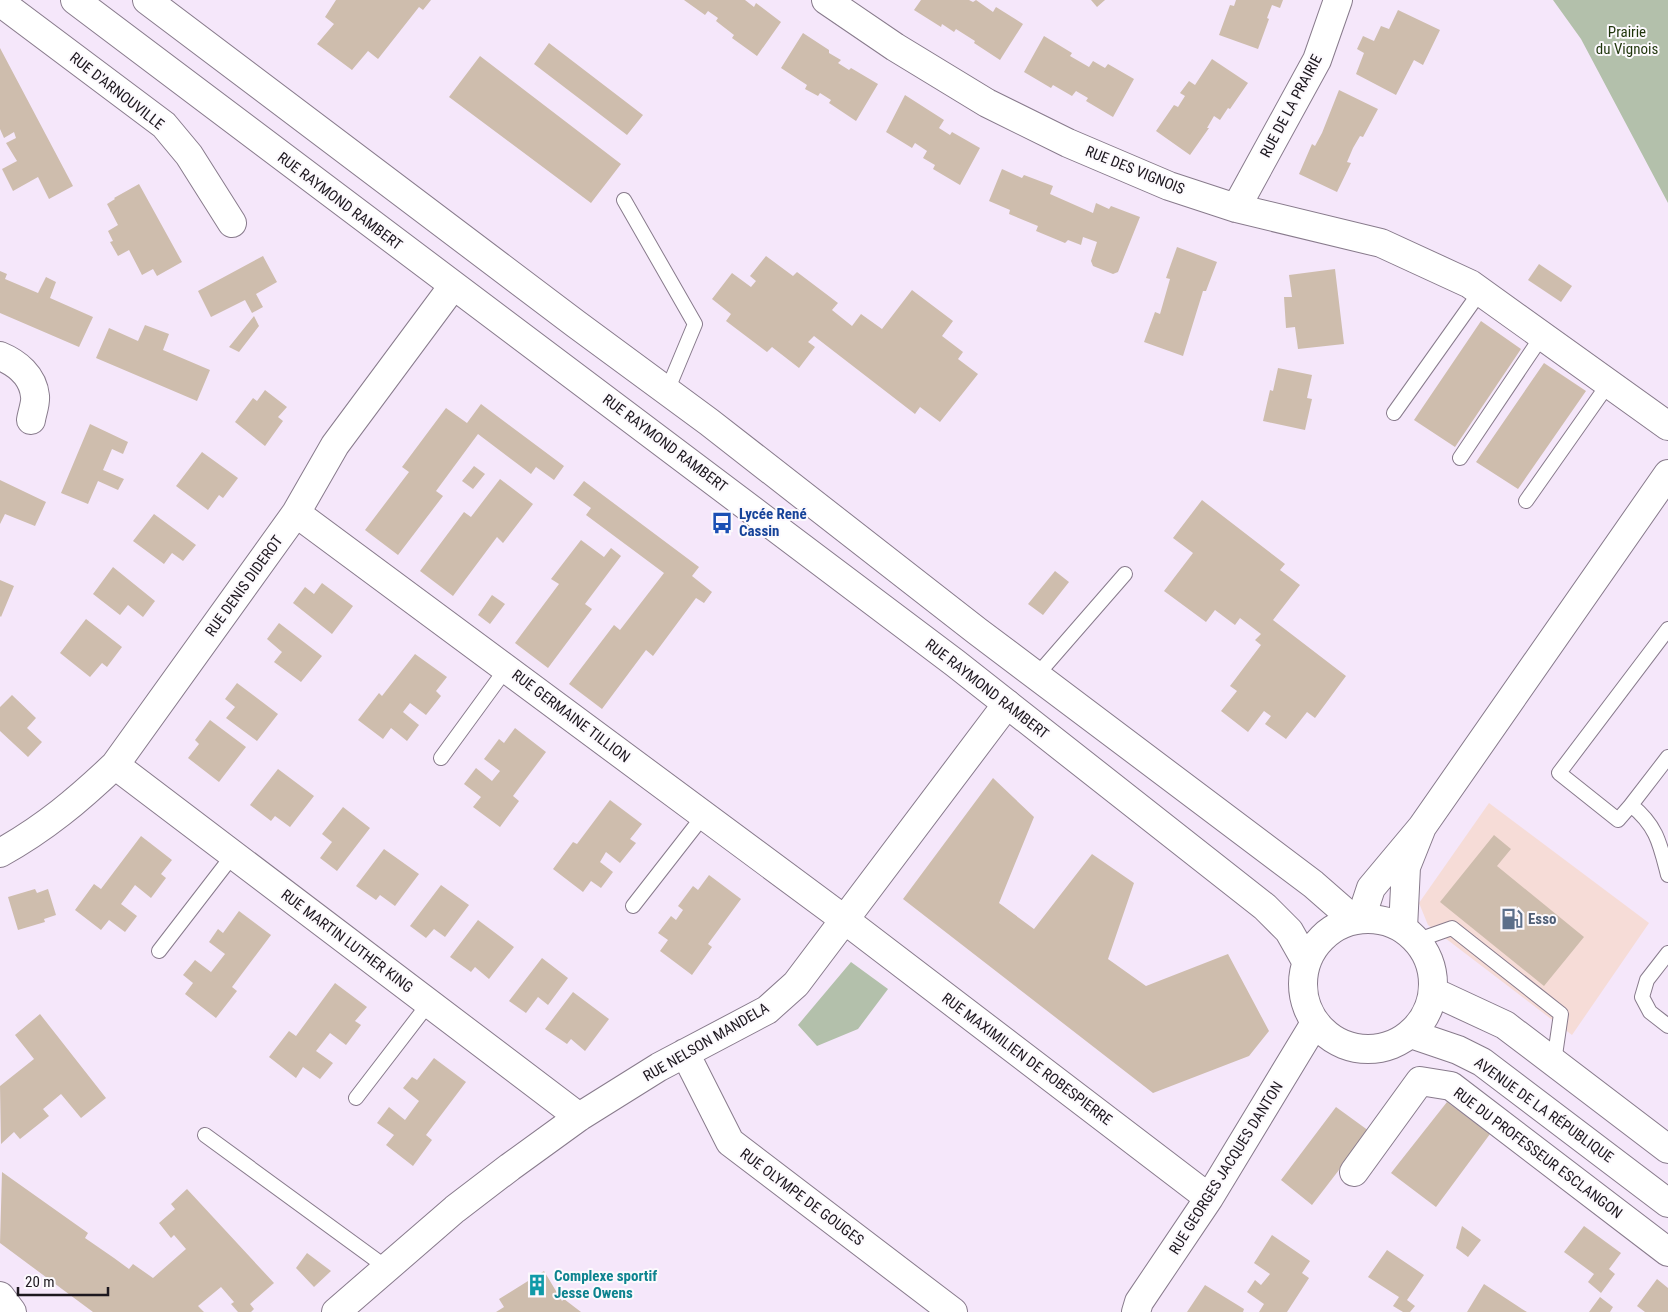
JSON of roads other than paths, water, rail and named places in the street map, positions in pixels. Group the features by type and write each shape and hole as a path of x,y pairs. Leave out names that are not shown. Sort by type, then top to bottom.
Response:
{"street":[{"name":"RUE RAYMOND RAMBERT","path":"75,0 453,286 687,459 1007,704 1265,907 1289,931 1306,961"},
{"path":"148,0 667,391 1357,919"},
{"name":"RUE DES VIGNOIS","path":"826,0 895,47 987,103 1068,143 1169,186 1236,208 1381,243 1475,288 1668,426"},
{"name":"RUE DE LA PRAIRIE","path":"1236,208 1317,60 1338,0"},
{"name":"RUE D'ARNOUVILLE","path":"0,2 164,125 189,155 232,223"},
{"name":"RUE DENIS DIDEROT","path":"0,853 36,833 78,801 115,765 296,513 335,445 453,286"},
{"path":"0,356 16,363 28,376 35,396 31,420"},
{"path":"1357,919 1371,888 1422,827 1668,474"},
{"name":"RUE GERMAINE TILLION","path":"296,513 845,920"},
{"name":"RUE NELSON MANDELA","path":"336,1312 478,1191 580,1117 685,1053 767,1010 796,984 1007,704"},
{"name":"RUE MARTIN LUTHER KING","path":"115,765 580,1117"},
{"path":"1410,934 1406,867 1422,827"},
{"path":"1357,919 1390,922 1410,934 1428,956 1434,974 1434,992 1426,1015 1411,1034 1392,1045 1372,1050 1344,1044 1331,1038 1315,1023 1306,1004 1304,989 1306,961 1317,942 1333,928 1357,919"},
{"name":"RUE MAXIMILIEN DE ROBESPIERRE","path":"845,920 1210,1198"},
{"path":"1434,992 1505,1025 1668,1149"},
{"name":"RUE GEORGES JACQUES DANTON","path":"1136,1312 1139,1302 1210,1198 1315,1023"},
{"name":"AVENUE DE LA RÉPUBLIQUE","path":"1411,1034 1458,1050 1482,1062 1668,1203"},
{"name":"RUE OLYMPE DE GOUGES","path":"685,1053 730,1142 953,1312"},
{"name":"RUE DU PROFESSEUR ESCLANGON","path":"1354,1172 1420,1081 1451,1086 1668,1252"},
{"path":"0,1296 12,1312"}],"lane":[{"path":"624,200 695,324 667,391"},
{"path":"1394,413 1475,288"},
{"path":"1460,458 1542,336"},
{"path":"1526,501 1609,383"},
{"path":"1037,675 1125,574"},
{"path":"1668,629 1559,773 1618,820 1668,757"},
{"path":"441,758 506,669"},
{"path":"1631,805 1644,816 1657,834 1668,875"},
{"path":"633,906 704,815"},
{"path":"159,951 233,855"},
{"path":"1410,934 1452,928 1561,1014 1554,1062"},
{"path":"1667,958 1647,980 1642,997 1650,1012 1668,1026"},
{"path":"356,1098 428,1003"},
{"path":"205,1135 386,1268"}],"place":[{"name":"Lycée René Cassin","path":"722,523"},
{"name":"Esso","path":"1512,919"},
{"name":"Complexe sportif Jesse Owens","path":"537,1285"}],"park label":[{"name":"Prairie du Vignois","path":"1627,40"}]}
